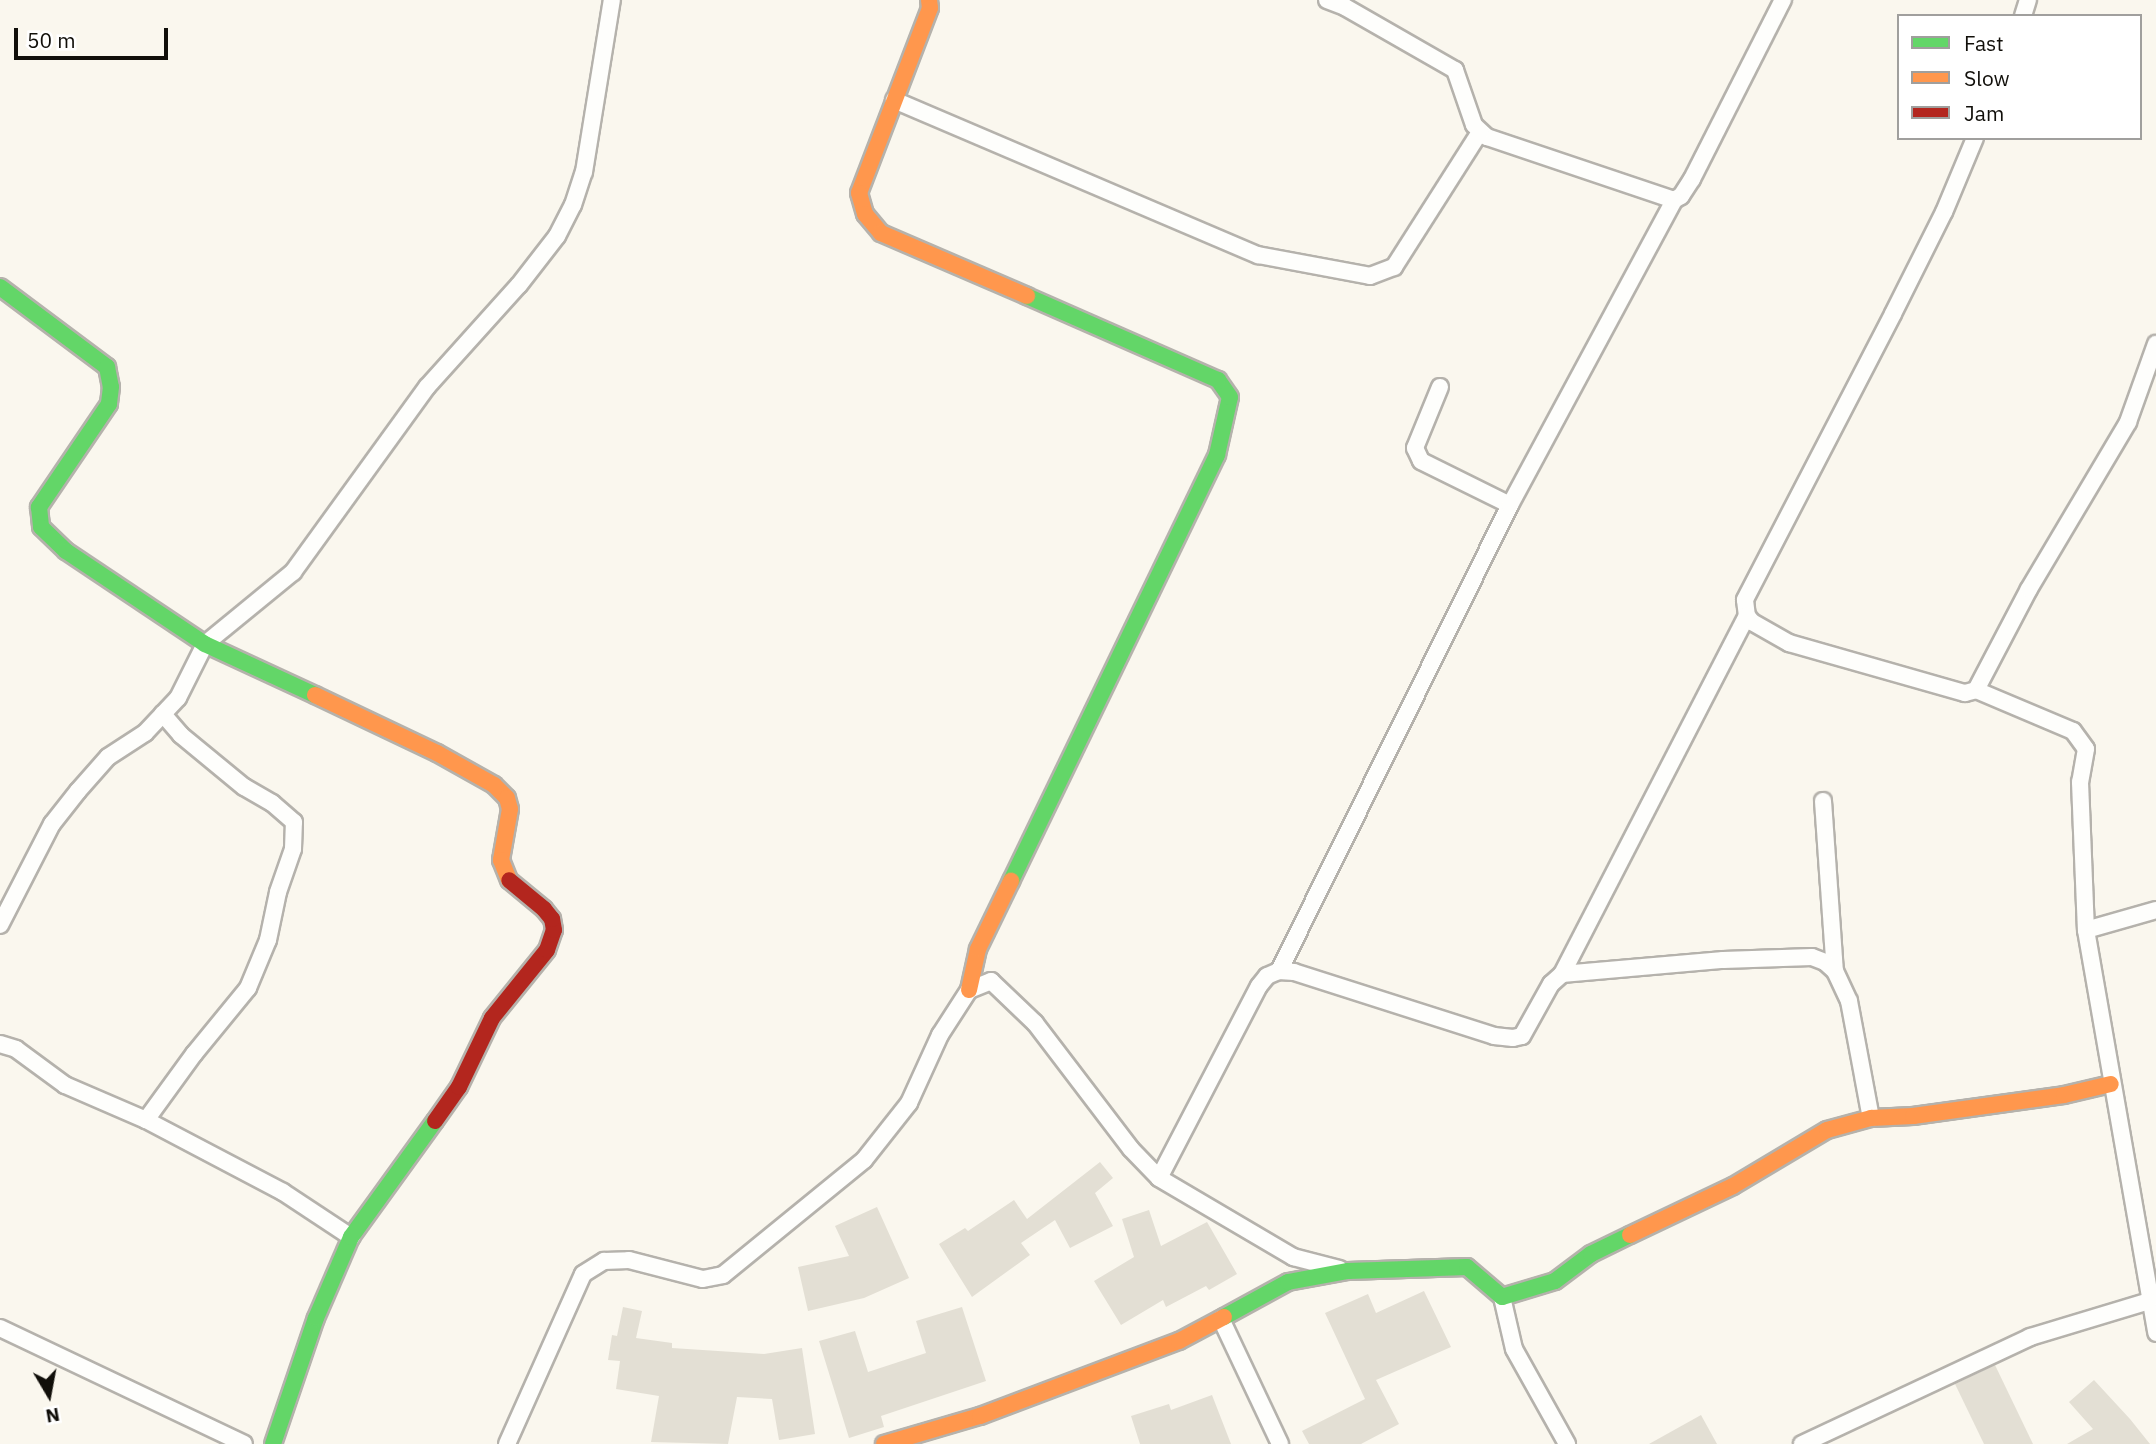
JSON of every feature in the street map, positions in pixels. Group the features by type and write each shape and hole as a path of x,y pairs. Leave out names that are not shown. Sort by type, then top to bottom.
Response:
{"street":[{"path":"0,925 52,824 78,791 108,757 145,733 178,698 205,644 293,572 426,387 519,285 557,236 573,205 584,172 612,0"},
{"path":"507,1444 583,1274 604,1261 628,1260 703,1279 723,1275 864,1160 909,1103 940,1035 969,990 978,949 1217,455 1230,397 1218,380 881,233 865,214 859,194 930,8 929,0"},
{"path":"1327,0 1345,7 1455,70 1474,125 1487,137 1674,200"},
{"path":"1279,971 1510,505 1674,200 1681,196 1692,179 1783,0"},
{"path":"894,100 1258,255 1370,276 1394,267 1480,132"},
{"path":"1159,1178 1259,986 1267,976 1279,971 1294,971 1468,1028 1513,1038 1522,1036 1534,1019 1551,984 1562,974 1746,616 1745,600 1944,212 1974,140"},
{"path":"0,287 107,367 111,387 109,404 39,507 41,527 66,551 205,644 437,753 494,785 507,798 510,810 501,860 511,884 544,909 552,919 554,930 547,950 492,1018 459,1087 351,1237 316,1318 273,1444"},
{"path":"1976,690 2029,589 2128,422 2156,344"},
{"path":"1440,387 1415,448 1421,461 1510,505"},
{"path":"1746,616 1789,643 1965,693 1976,690 2073,732 2086,749 2080,782 2086,930 2156,1333"},
{"path":"146,1120 194,1054 248,988 268,940 278,892 293,849 294,835 294,822 272,803 244,787 181,735 163,714"},
{"path":"1824,801 1835,971 1855,1018 1871,1118"},
{"path":"2086,930 2156,910"},
{"path":"1562,974 1792,956 1812,957 1825,962 1835,971"},
{"path":"969,990 991,981 1035,1023 1131,1149 1159,1178 1293,1257 1349,1271"},
{"path":"0,1044 16,1049 65,1086 146,1120 283,1192 351,1237"},
{"path":"1502,1297 1555,1281 1591,1254 1733,1186 1827,1130 1871,1118 1913,1116 2064,1095 2111,1084"},
{"path":"884,1444 980,1416 1179,1341 1289,1282 1349,1271 1409,1270 1444,1265 1467,1267 1502,1297 1514,1349 1567,1444"},
{"path":"1802,1444 2030,1337 2149,1301"},
{"path":"1221,1320 1280,1444"},
{"path":"0,1328 244,1444"}],"building":[{"path":"1100,1162 1113,1178 1095,1193 1113,1226 1070,1248 1055,1220 1021,1243 1030,1255 972,1297 939,1244 965,1228 968,1231 1014,1200 1027,1219"},
{"path":"877,1207 909,1278 864,1298 808,1311 798,1267 849,1256 835,1226"},
{"path":"1149,1210 1161,1246 1207,1222 1237,1274 1209,1290 1206,1286 1166,1307 1163,1300 1121,1325 1094,1281 1134,1257 1122,1219"},
{"path":"1424,1291 1451,1347 1376,1380 1399,1424 1361,1444 1309,1444 1302,1431 1365,1399 1325,1313 1368,1294 1376,1313"},
{"path":"623,1307 642,1311 636,1338 672,1343 672,1348 764,1354 802,1348 815,1434 779,1440 772,1399 737,1397 728,1444 651,1442 659,1396 616,1389 620,1361 608,1360 612,1335 617,1336"},
{"path":"962,1307 986,1381 881,1416 884,1427 849,1438 819,1341 855,1331 868,1372 926,1353 916,1321"},
{"path":"1995,1365 2033,1444 1984,1444 1955,1384"},
{"path":"2094,1380 2150,1444 2067,1444 2093,1429 2069,1402"},
{"path":"1212,1395 1231,1444 1140,1444 1131,1416 1169,1404 1171,1410"},
{"path":"1701,1415 1717,1444 1649,1444"}],"traffic: fast":[{"path":"0,287 107,367 111,387 109,404 39,507 41,527 66,551 205,644 315,695"},
{"path":"1011,881 1217,455 1230,397 1218,380 1027,296"},
{"path":"273,1444 316,1318 351,1237 435,1121"},
{"path":"1224,1317 1288,1282 1348,1271 1467,1267 1502,1297 1555,1281 1591,1254 1630,1235"}],"traffic: slow":[{"path":"929,0 930,8 859,193 865,214 881,233 1027,296"},
{"path":"315,695 437,753 494,785 507,798 510,809 501,860 509,880"},
{"path":"969,990 978,949 1011,881"},
{"path":"1630,1235 1733,1186 1827,1130 1871,1118 1913,1116 2064,1095 2111,1084"},
{"path":"884,1444 980,1416 1179,1341 1224,1317"}],"traffic: jam":[{"path":"435,1121 459,1087 492,1018 547,950 554,930 552,919 544,909 509,880"}]}
